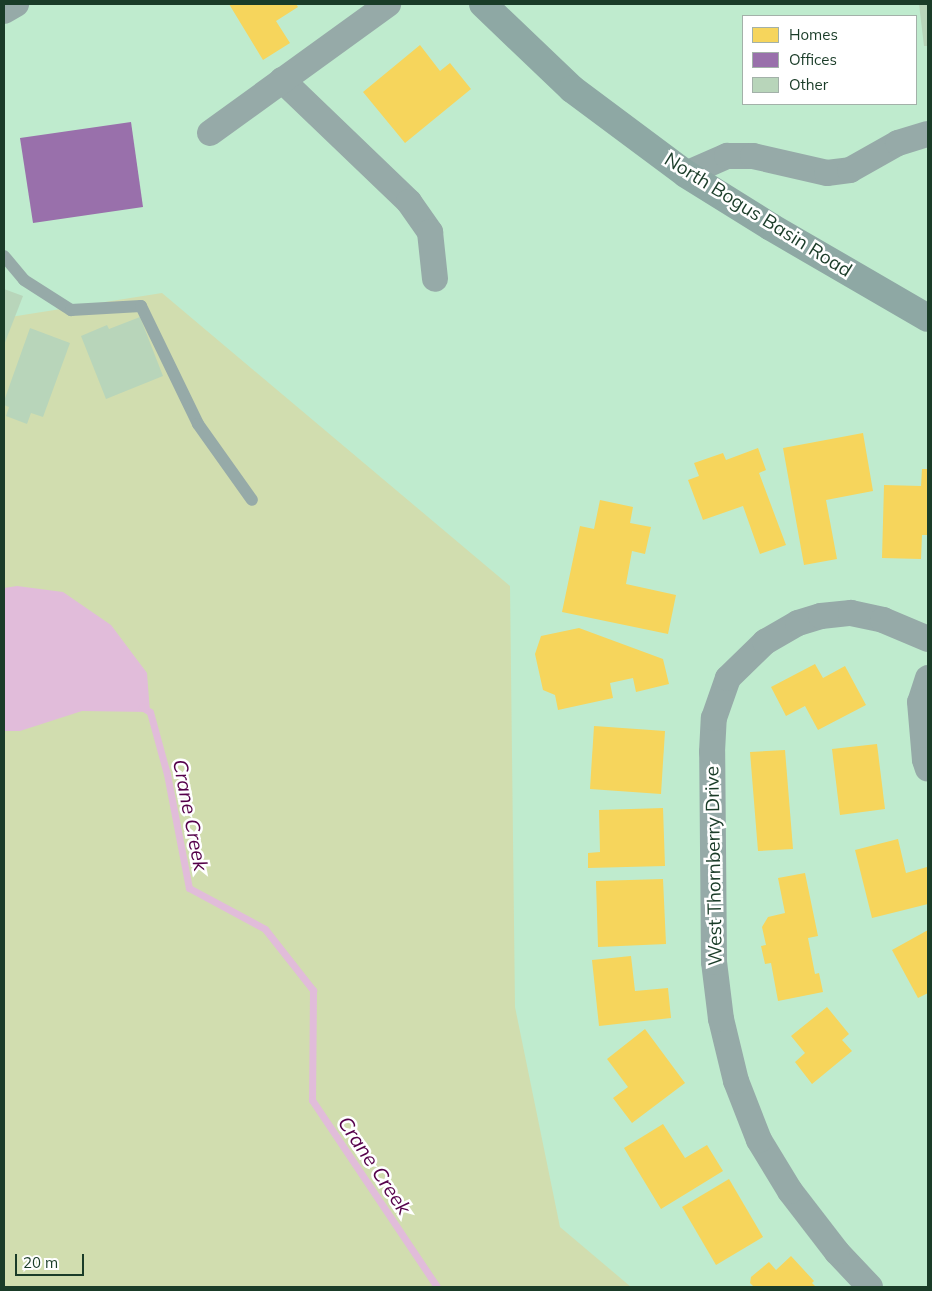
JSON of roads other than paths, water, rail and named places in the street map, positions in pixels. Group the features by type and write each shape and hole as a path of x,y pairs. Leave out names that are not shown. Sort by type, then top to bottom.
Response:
{"street":[{"path":"4,11 16,4"},
{"path":"210,132 388,4"},
{"name":"North Bogus Basin Road","path":"483,4 572,89 686,174 771,227 928,318"},
{"path":"282,80 409,202 430,232 435,279"},
{"path":"686,174 727,156 753,156 827,173 850,170 898,143 928,134"},
{"name":"West Thornberry Drive","path":"870,1287 837,1252 790,1191 759,1140 736,1081 721,1019 714,962 712,752 714,718 728,678 765,642 798,623 822,616 851,613 883,620 928,639"},
{"path":"928,678 920,702 925,760 928,769"}],"lane":[{"path":"4,256 24,280 71,310 140,306 198,424 252,500"}],"waterway":[{"name":"Crane Creek","path":"142,707 150,712 167,774 189,888 265,929 313,990 312,1100 437,1287"}]}
